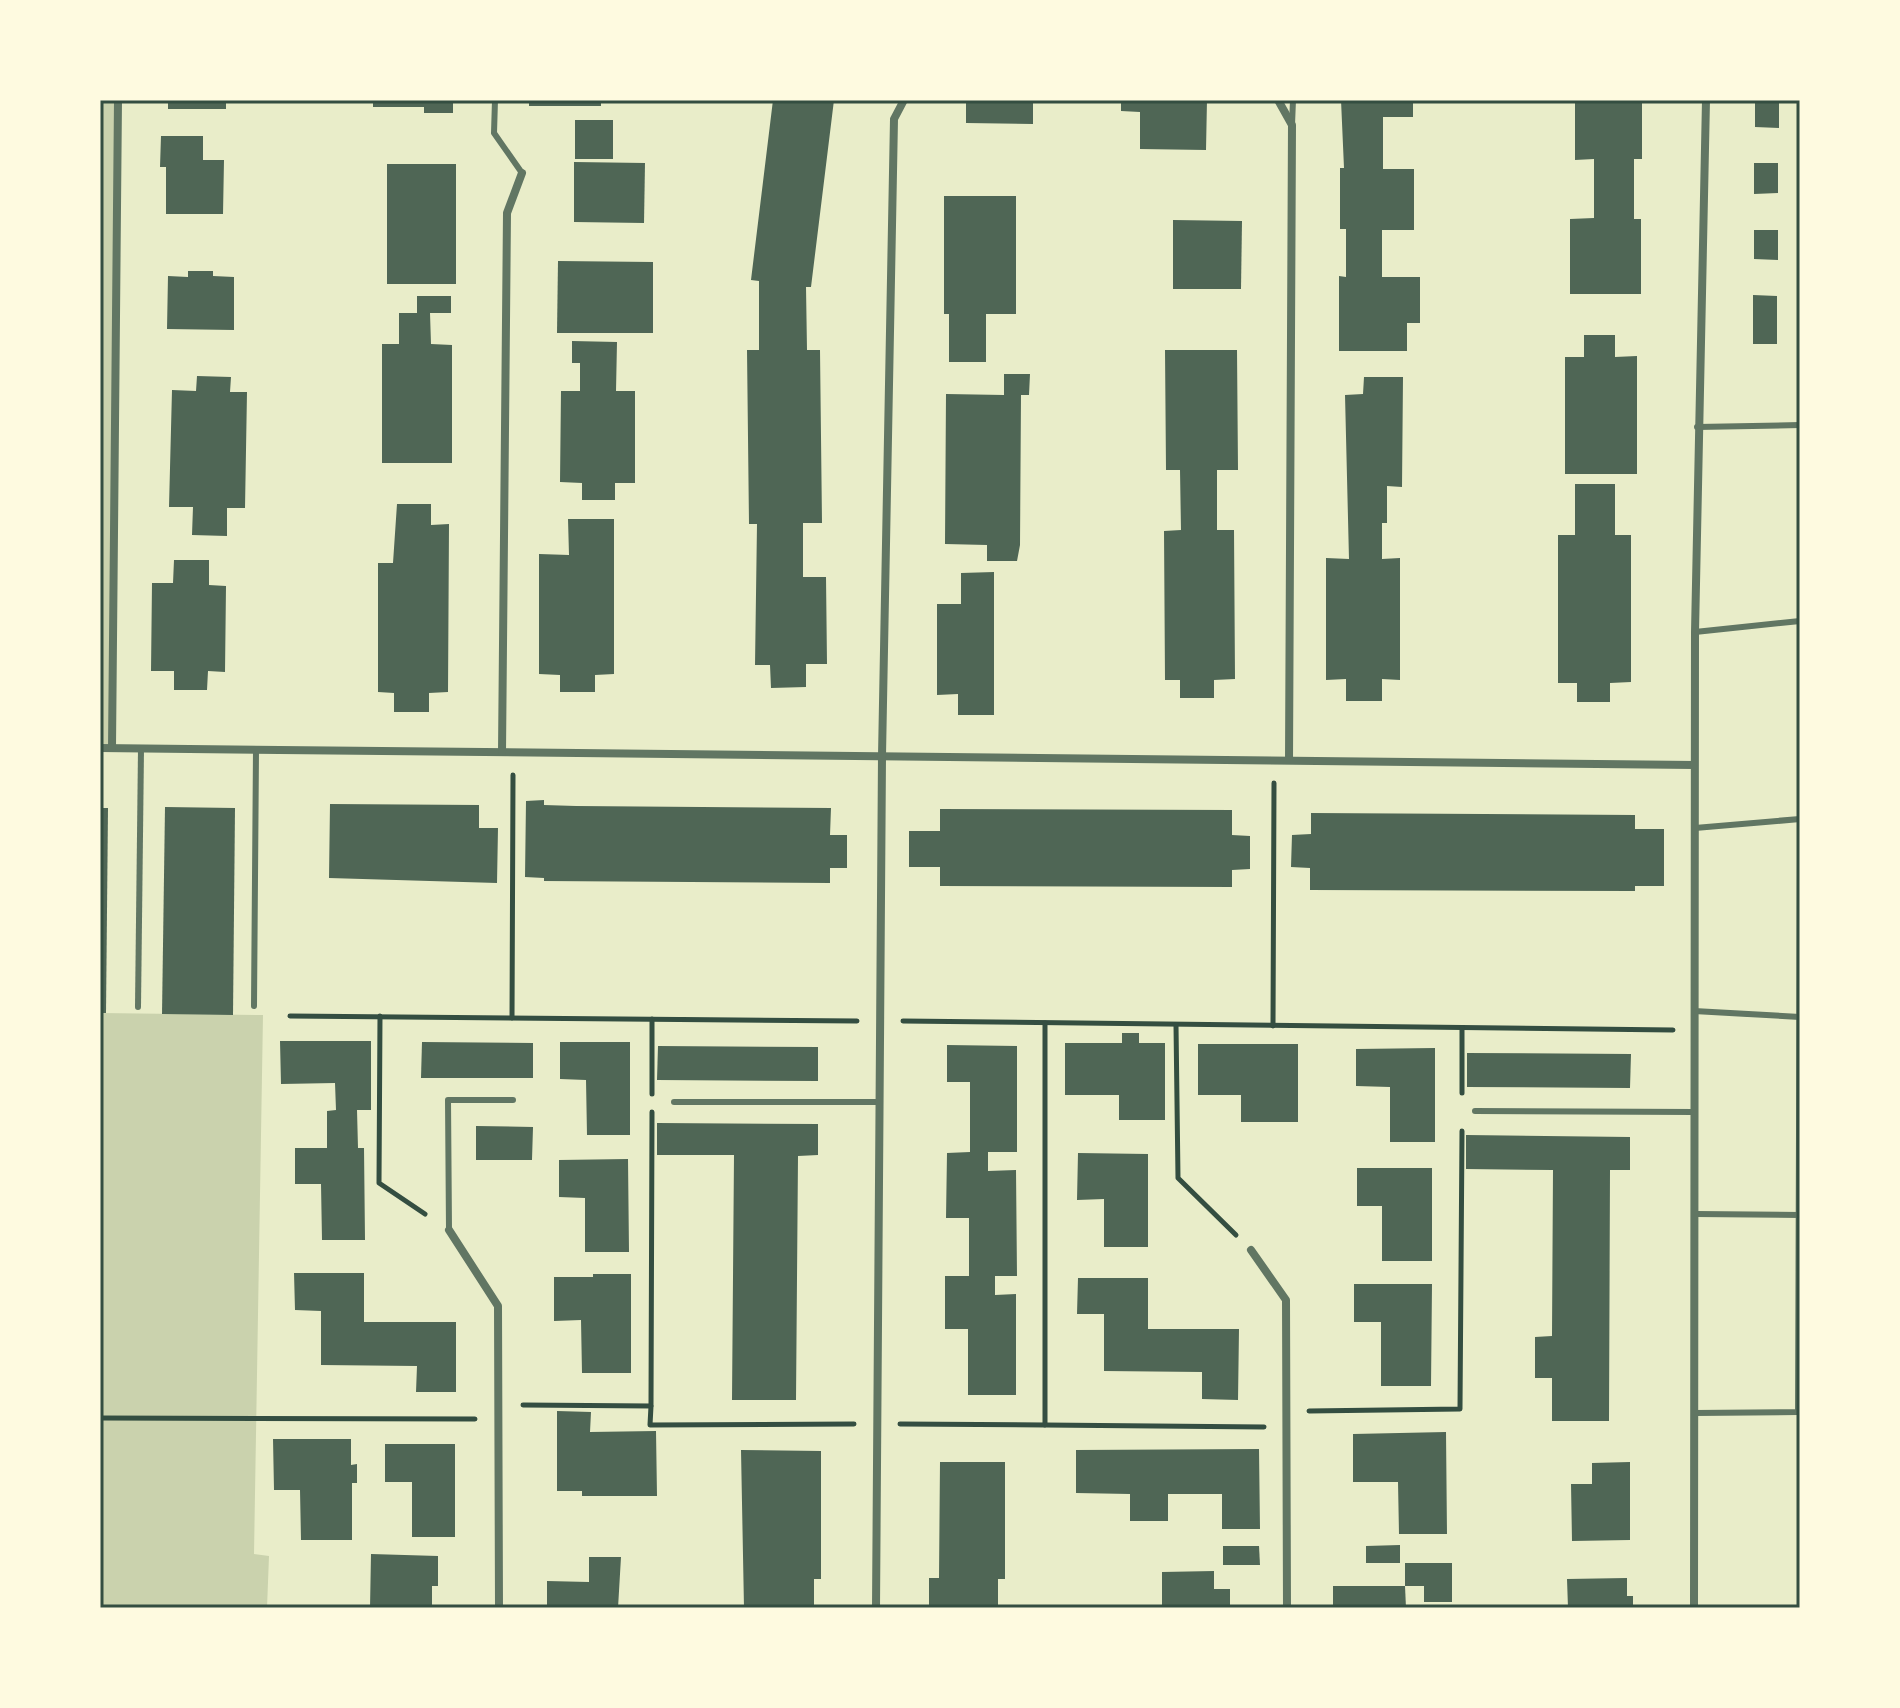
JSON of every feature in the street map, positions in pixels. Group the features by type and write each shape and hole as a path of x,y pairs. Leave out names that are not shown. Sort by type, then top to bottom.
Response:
{"street":[{"path":"112,748 118,100"},
{"path":"876,1608 882,756 894,119 904,100"},
{"path":"1278,100 1292,125 1289,760"},
{"path":"1694,1608 1695,632 1706,100"},
{"path":"502,752 507,213 522,173"},
{"path":"100,748 1694,765"},
{"path":"449,1230 498,1306 499,1608"},
{"path":"1251,1250 1286,1300 1287,1608"}],"lane":[{"path":"495,100 494,133 522,173"},
{"path":"1292,125 1293,100"},
{"path":"1697,427 1800,425"},
{"path":"1695,632 1800,621"},
{"path":"138,1007 141,749"},
{"path":"254,1006 256,750"},
{"path":"1695,828 1800,819"},
{"path":"1695,1413 1798,1412 1800,859"},
{"path":"1694,1011 1800,1017"},
{"path":"449,1230 448,1100 513,1100"},
{"path":"674,1102 880,1102"},
{"path":"1475,1111 1694,1112"},
{"path":"1696,1214 1800,1215"}],"path":[{"path":"512,1018 514,752"},
{"path":"1273,1026 1274,760"},
{"path":"290,1016 1695,1030"},
{"path":"380,1016 379,1183 449,1230"},
{"path":"652,1019 650,1425 1288,1427"},
{"path":"1045,1023 1045,1425"},
{"path":"1176,1025 1178,1178 1251,1250"},
{"path":"1462,1028 1462,1107"},
{"path":"1288,1411 1460,1409 1462,1123"},
{"path":"498,1405 651,1406"},
{"path":"100,1418 499,1419"}],"green space":[{"path":"100,100 118,100 112,748 100,748"},
{"path":"100,1013 263,1015 254,1554 269,1556 267,1608 100,1608"}],"building":[{"path":"168,100 226,100 226,109 168,109"},
{"path":"373,100 453,100 453,113 424,113 424,107 373,107"},
{"path":"529,100 601,100 601,106 529,106"},
{"path":"773,100 834,100 811,287 806,287 807,350 820,350 822,523 803,523 803,577 826,577 827,664 806,664 806,687 771,688 770,665 755,665 757,524 749,524 747,350 759,350 759,281 751,280"},
{"path":"966,100 1033,100 1033,124 966,123"},
{"path":"1121,100 1207,100 1206,150 1140,149 1140,112 1121,111"},
{"path":"1341,100 1413,100 1413,117 1383,117 1383,169 1414,169 1414,230 1382,230 1382,277 1420,277 1420,323 1407,323 1407,351 1339,351 1339,276 1346,277 1346,229 1340,229 1340,168 1344,168"},
{"path":"1575,100 1642,100 1642,159 1634,159 1634,219 1641,219 1641,294 1570,294 1570,219 1594,218 1594,159 1575,160"},
{"path":"1755,100 1779,100 1779,128 1755,127"},
{"path":"575,120 613,120 613,159 575,159"},
{"path":"161,136 203,136 203,160 224,160 223,214 166,214 166,167 160,167"},
{"path":"574,162 645,163 644,223 574,222"},
{"path":"1754,163 1778,163 1778,193 1754,194"},
{"path":"387,164 456,164 456,284 387,284"},
{"path":"944,196 1016,196 1016,314 986,314 986,362 949,362 949,314 944,314"},
{"path":"1173,220 1242,221 1241,289 1173,289"},
{"path":"1754,230 1778,230 1778,260 1754,259"},
{"path":"558,261 653,262 653,333 557,333"},
{"path":"188,271 213,271 213,276 234,277 234,330 167,329 168,276 188,277"},
{"path":"1753,295 1777,296 1777,344 1753,344"},
{"path":"417,296 451,296 451,313 430,313 431,344 452,345 452,463 382,463 382,344 399,344 399,313 417,313"},
{"path":"1584,335 1615,335 1615,357 1637,356 1637,474 1565,474 1565,357 1584,357"},
{"path":"572,341 617,342 616,391 635,391 635,483 615,483 615,500 582,500 582,483 560,482 561,391 580,391 580,363 572,363"},
{"path":"1165,350 1237,350 1238,470 1217,470 1217,530 1234,530 1235,679 1214,680 1214,698 1180,698 1180,680 1165,680 1164,531 1181,530 1180,470 1166,470"},
{"path":"1004,374 1030,374 1029,395 1021,395 1020,545 1017,561 987,561 987,545 945,544 946,394 1004,395"},
{"path":"197,376 231,377 230,392 247,392 245,508 227,508 227,536 192,535 193,507 169,507 172,390 196,391"},
{"path":"1364,377 1403,377 1402,487 1387,486 1387,523 1382,523 1382,559 1400,558 1400,680 1382,679 1382,701 1346,701 1346,679 1326,680 1326,558 1349,559 1345,395 1363,394"},
{"path":"1575,484 1615,484 1615,535 1631,535 1631,682 1610,683 1610,702 1577,702 1577,683 1558,683 1558,535 1575,535"},
{"path":"397,504 431,504 431,525 449,524 448,692 429,693 429,712 394,712 394,693 378,692 378,563 393,563"},
{"path":"568,519 614,519 614,674 595,675 595,692 560,692 560,675 539,674 539,554 569,555"},
{"path":"174,560 209,560 209,585 226,586 225,672 208,671 207,690 174,690 174,671 151,671 152,583 173,583"},
{"path":"994,572 994,715 958,715 958,694 937,695 937,604 961,604 961,573"},
{"path":"544,800 544,805 576,806 831,808 830,835 847,835 847,868 830,868 830,883 544,881 544,878 525,877 526,801"},
{"path":"330,804 479,805 479,828 498,828 497,883 329,878"},
{"path":"165,807 235,808 233,1015 162,1014"},
{"path":"100,808 108,808 106,1013 100,1013"},
{"path":"940,809 1232,810 1232,835 1250,836 1250,869 1232,870 1232,887 940,886 940,867 909,867 909,831 940,831"},
{"path":"1311,813 1635,815 1635,829 1664,829 1664,886 1635,886 1635,891 1310,890 1310,868 1291,867 1292,835 1311,834"},
{"path":"1122,1033 1139,1033 1139,1043 1165,1043 1165,1120 1119,1120 1119,1095 1065,1095 1065,1043 1122,1043"},
{"path":"280,1041 371,1041 371,1110 357,1110 358,1148 364,1148 365,1240 322,1240 321,1184 295,1184 295,1148 327,1148 327,1111 336,1110 335,1083 281,1084"},
{"path":"422,1042 533,1043 533,1078 421,1078"},
{"path":"560,1042 630,1042 630,1135 587,1135 586,1080 560,1079"},
{"path":"1198,1044 1298,1044 1298,1122 1241,1122 1241,1095 1198,1095"},
{"path":"947,1045 1017,1046 1017,1152 988,1152 988,1171 1016,1170 1017,1276 995,1276 995,1295 1016,1294 1016,1395 968,1395 968,1329 945,1329 945,1276 969,1276 969,1218 946,1218 947,1153 970,1152 970,1082 947,1082"},
{"path":"658,1046 818,1047 818,1081 657,1080"},
{"path":"1435,1048 1435,1142 1390,1142 1390,1087 1356,1086 1356,1049"},
{"path":"1467,1053 1631,1054 1630,1088 1467,1087"},
{"path":"657,1123 818,1124 818,1155 798,1156 796,1400 732,1400 734,1155 657,1155"},
{"path":"476,1126 533,1127 532,1160 476,1160"},
{"path":"1466,1135 1630,1137 1630,1170 1610,1170 1609,1421 1552,1421 1552,1378 1535,1378 1535,1337 1552,1336 1553,1170 1466,1169"},
{"path":"1078,1153 1148,1154 1148,1247 1104,1247 1104,1199 1077,1200"},
{"path":"628,1159 629,1252 585,1252 585,1198 559,1197 559,1160"},
{"path":"1357,1168 1432,1168 1432,1261 1382,1261 1382,1206 1357,1206"},
{"path":"294,1273 364,1273 364,1322 456,1322 456,1392 416,1392 417,1366 321,1365 321,1311 295,1310"},
{"path":"593,1274 631,1274 631,1373 582,1373 581,1320 554,1321 554,1277 593,1277"},
{"path":"1078,1278 1148,1278 1148,1329 1239,1329 1238,1400 1202,1399 1202,1372 1104,1371 1104,1314 1077,1314"},
{"path":"1354,1284 1432,1284 1431,1386 1381,1386 1381,1322 1354,1322"},
{"path":"557,1411 591,1412 590,1432 656,1431 657,1496 582,1496 582,1491 557,1491"},
{"path":"1446,1432 1447,1534 1399,1534 1398,1482 1353,1482 1353,1434"},
{"path":"273,1439 351,1439 351,1465 357,1464 357,1483 352,1483 352,1540 301,1540 300,1490 274,1490"},
{"path":"385,1444 455,1444 455,1537 412,1537 412,1482 385,1482"},
{"path":"1259,1449 1260,1529 1222,1529 1222,1494 1168,1494 1168,1521 1130,1521 1130,1494 1076,1493 1076,1450"},
{"path":"741,1450 821,1451 821,1579 814,1579 814,1608 744,1608"},
{"path":"940,1462 1005,1462 1005,1579 998,1579 998,1608 929,1608 929,1578 939,1578"},
{"path":"1630,1462 1630,1540 1572,1541 1571,1484 1592,1484 1592,1463"},
{"path":"1400,1545 1400,1563 1366,1563 1366,1546"},
{"path":"1223,1546 1259,1546 1260,1565 1223,1565"},
{"path":"371,1554 438,1556 438,1586 432,1586 432,1608 370,1608"},
{"path":"589,1557 621,1557 618,1608 547,1608 547,1581 589,1582"},
{"path":"1405,1563 1452,1563 1452,1602 1424,1602 1424,1586 1405,1586"},
{"path":"1214,1571 1214,1589 1230,1589 1230,1608 1162,1608 1162,1572"},
{"path":"1627,1578 1627,1596 1633,1596 1633,1608 1568,1608 1567,1579"},
{"path":"1333,1586 1405,1586 1406,1608 1333,1608"}]}
